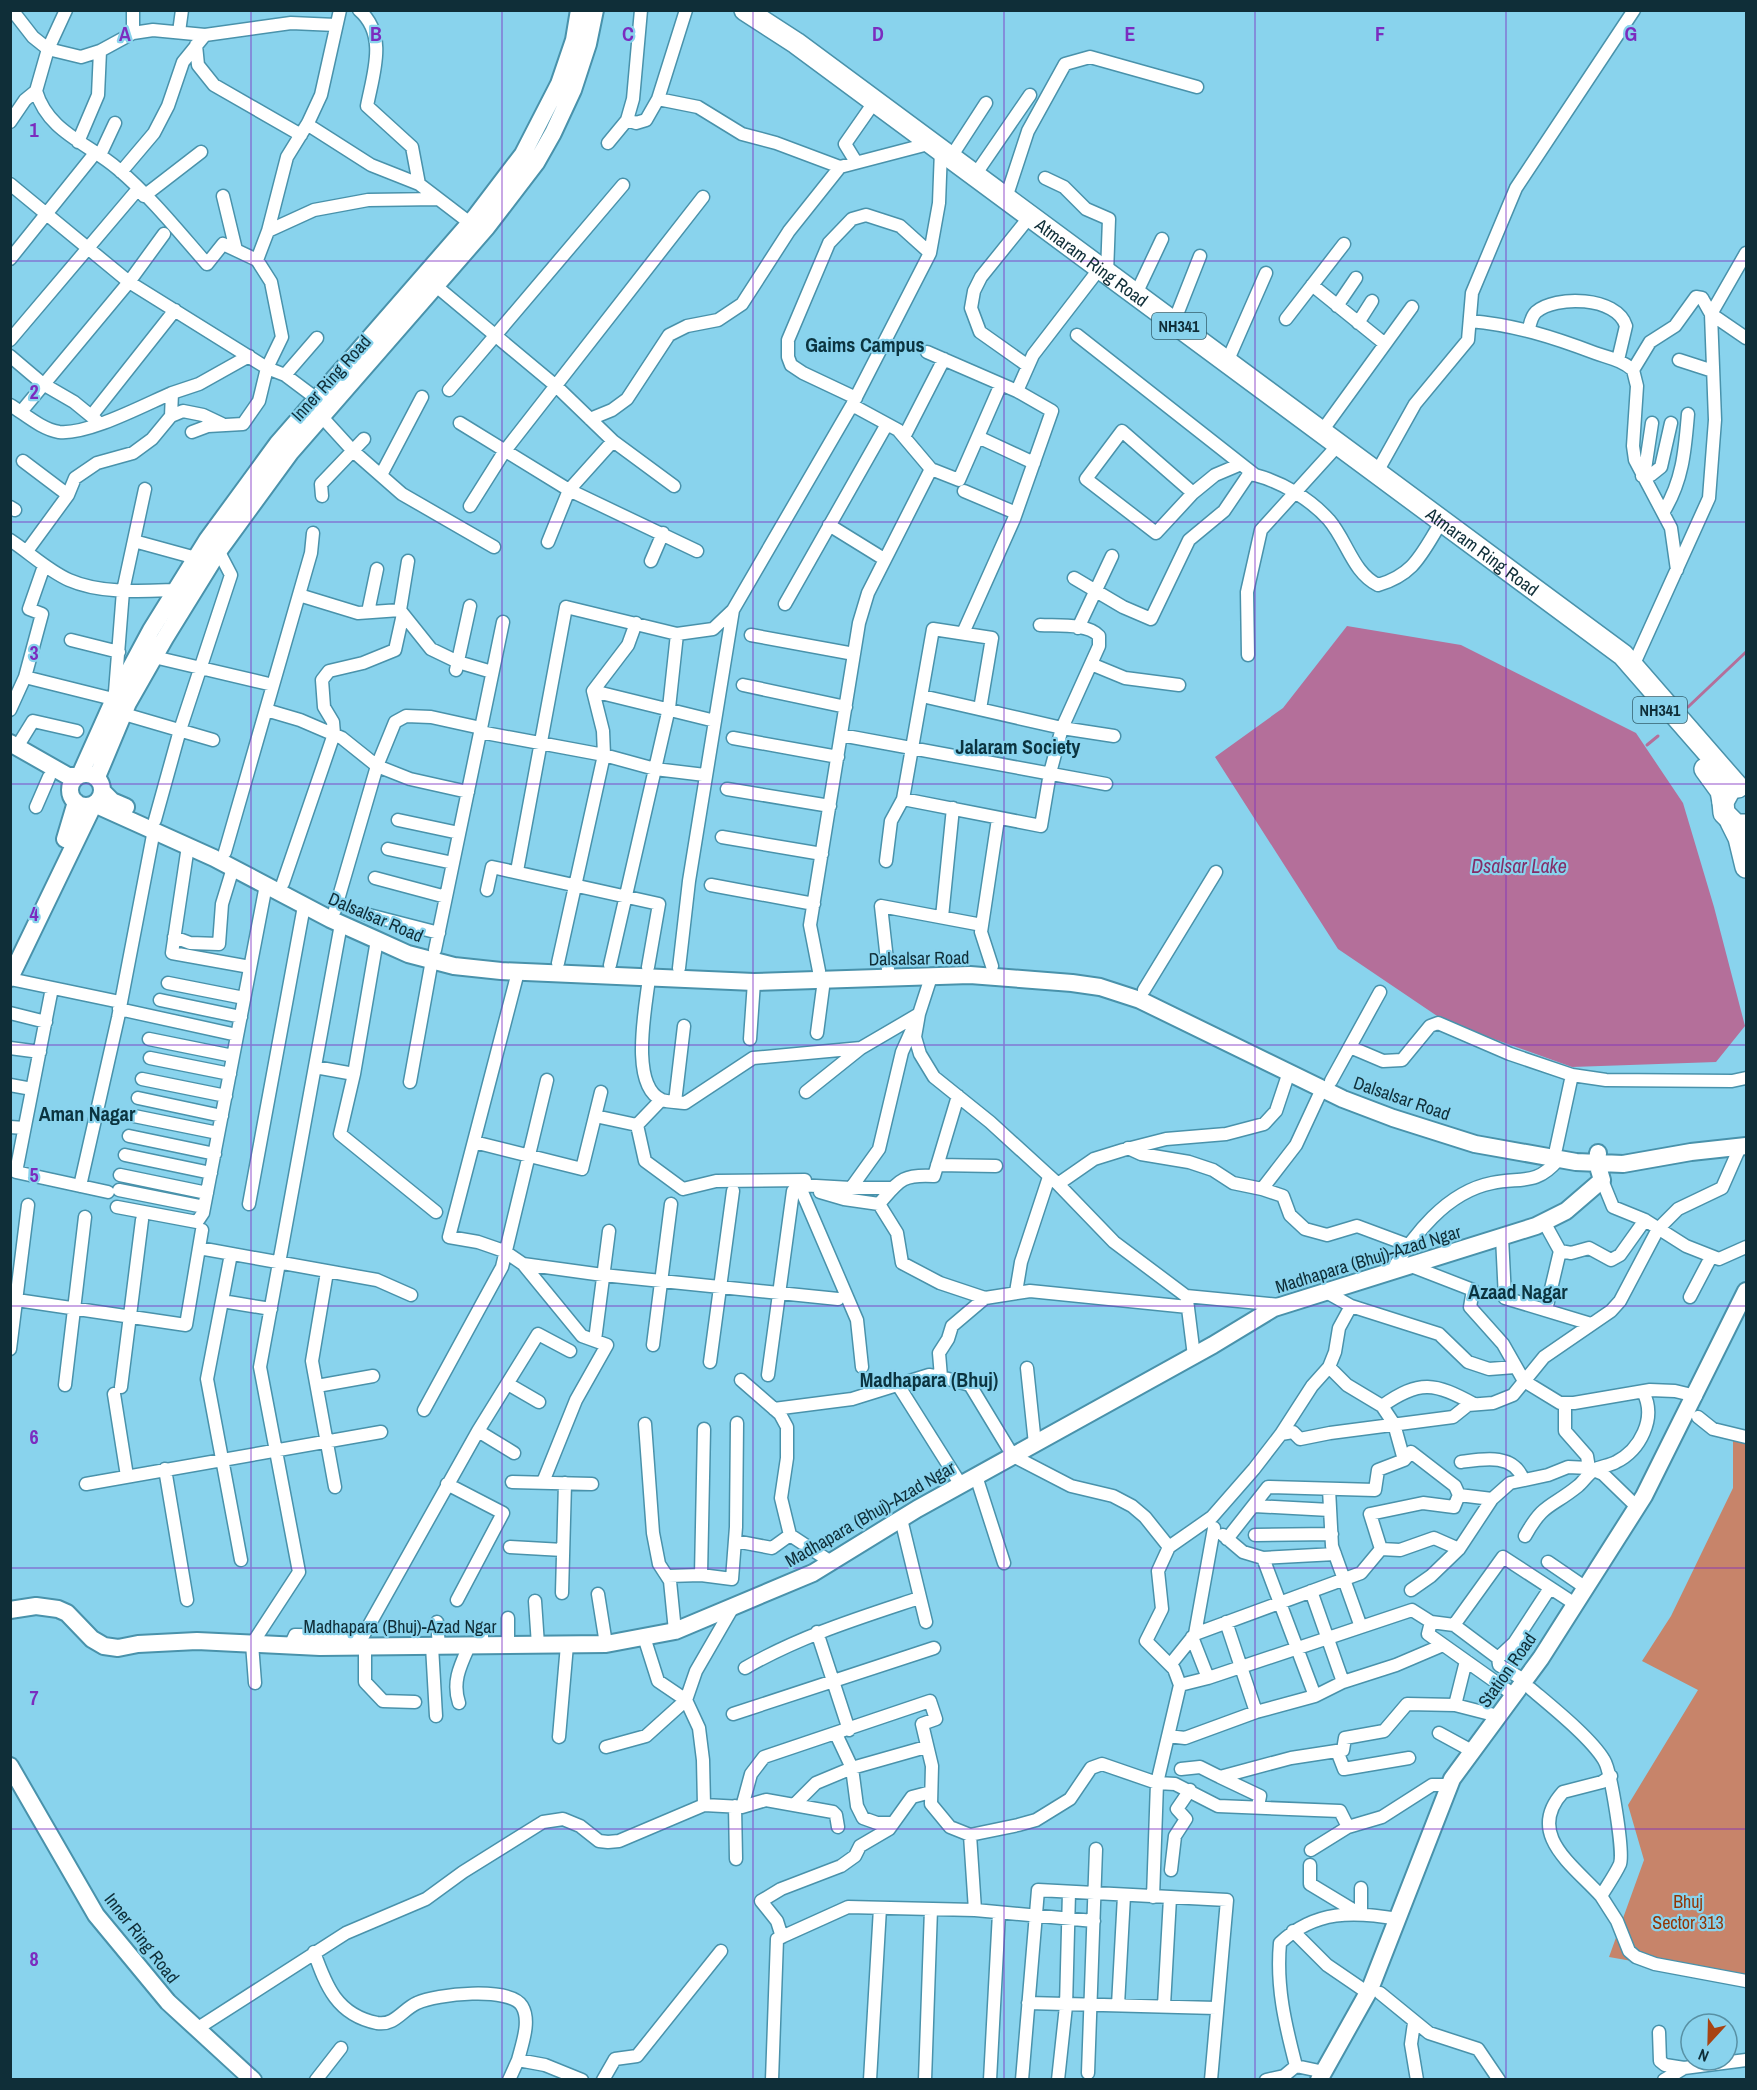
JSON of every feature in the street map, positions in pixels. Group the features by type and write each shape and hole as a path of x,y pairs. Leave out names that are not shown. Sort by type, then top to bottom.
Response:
{"highway":[{"name":"Atmaram Ring Road","path":"729,10 771,27"},
{"name":"Atmaram Ring Road","path":"746,10 875,101 1623,655 1742,787"},
{"name":"Atmaram Ring Road","path":"1585,627 1624,662 1721,791 1723,802"},
{"name":"NH341","path":"1742,787 1728,792 1723,802 1724,813 1739,823 1739,838 1746,867"}],"street":[{"path":"12,10 33,37 48,49 81,57 100,51 133,33 153,30 205,35 291,23 336,25"},
{"path":"66,10 48,49 36,91 40,104 53,123 121,172 207,264 223,244 257,260 271,282 282,331 280,342 267,368 259,401 243,424 208,426 192,432"},
{"path":"133,10 133,33"},
{"path":"179,32 182,10"},
{"path":"257,260 268,231 287,156 301,135 321,95 340,10"},
{"path":"359,10 365,16 378,41 367,106 412,147 419,184"},
{"name":"Inner Ring Road","path":"90,785 114,698 196,558 278,443 470,223 523,154 540,126 559,84 573,40 579,10"},
{"name":"Inner Ring Road","path":"10,979 90,785 154,657 219,552 290,453 487,227 536,162 554,133 573,90 588,44 595,10"},
{"path":"608,143 627,120 633,99 641,10"},
{"path":"627,120 636,123 646,120 657,99 686,10"},
{"path":"1377,472 1415,405 1468,340 1472,293 1516,188 1634,10"},
{"path":"121,172 154,132 168,106 183,62 205,35"},
{"path":"196,45 198,65 214,85 301,135"},
{"path":"78,142 98,95 100,51"},
{"path":"1006,198 1028,131 1065,64 1090,57 1197,87"},
{"path":"10,122 25,100 36,91"},
{"path":"975,175 1030,95"},
{"path":"657,99 698,107 742,134 776,143 840,167"},
{"path":"856,162 845,144 875,101"},
{"path":"590,419 612,410 627,399 669,335 687,326 718,320 742,304 789,231 840,167 856,162 941,150 986,103"},
{"path":"10,259 98,154 115,123"},
{"path":"313,128 370,165 419,184 470,223"},
{"path":"517,871 567,608 677,633 713,629 733,610 854,402 930,253 939,203 941,150"},
{"path":"10,340 141,192 201,152"},
{"path":"1017,391 1033,355 1104,270 1109,219 1086,209 1064,187 1045,178"},
{"path":"10,184 129,282 267,368 285,375 317,399"},
{"path":"449,390 623,185"},
{"path":"223,196 236,250"},
{"path":"470,506 504,452 703,197"},
{"path":"268,231 314,210 368,200 438,199"},
{"path":"930,253 900,226 866,214 852,219 830,243 788,340 788,357 791,365 802,374 854,402 898,430 931,469 959,480 1001,384"},
{"path":"1027,220 981,277 974,291 971,308 980,332 1028,366"},
{"path":"25,407 129,282 164,234"},
{"path":"1136,294 1162,238"},
{"path":"1286,319 1344,244"},
{"path":"1174,322 1200,256"},
{"path":"1633,666 1709,498 1715,420 1711,314 1746,256"},
{"path":"1227,362 1266,273"},
{"path":"1337,306 1356,278"},
{"path":"1312,285 1385,344"},
{"path":"436,286 494,337 556,386 613,441 674,486"},
{"path":"1633,370 1650,342 1675,326 1694,298 1702,298 1711,314 1746,338"},
{"path":"1358,323 1372,301"},
{"path":"1528,329 1534,314 1544,307 1580,301 1605,304 1618,312 1626,326 1618,360"},
{"path":"1322,431 1412,307"},
{"path":"96,420 175,310"},
{"path":"1470,321 1528,329 1618,360 1633,370 1637,386 1633,446 1643,476 1664,511 1671,528 1677,570"},
{"path":"1077,335 1255,476"},
{"path":"285,375 316,338"},
{"path":"927,352 1017,391 1053,411 1016,513 963,633"},
{"path":"10,356 43,384 96,420"},
{"path":"10,405 42,426 59,432 199,384 249,356"},
{"path":"904,437 944,360"},
{"path":"1679,360 1713,371"},
{"path":"171,416 172,393"},
{"path":"381,475 422,398"},
{"path":"27,551 68,495 75,478 97,463 133,453 152,439 171,416 183,411 203,414 224,425"},
{"path":"1664,511 1680,478 1688,414"},
{"path":"322,417 353,451 402,494 494,547"},
{"path":"460,423 569,490 697,551"},
{"path":"1643,476 1652,423"},
{"path":"1643,476 1657,471 1664,463 1671,423"},
{"path":"785,604 887,424"},
{"path":"1193,493 1122,431 1086,479 1156,532 1193,493 1215,476 1241,464"},
{"path":"978,437 1034,463"},
{"path":"322,496 321,484 364,440"},
{"path":"548,542 569,490 613,441"},
{"path":"1248,656 1247,592 1261,530 1339,444"},
{"path":"22,461 68,495"},
{"path":"817,1033 822,976 810,925 859,623 868,593 931,469"},
{"path":"1074,578 1096,592 1151,619 1189,540 1224,511 1249,474 1270,479 1295,492 1329,520 1366,579 1378,585 1399,579 1419,558 1437,529"},
{"path":"25,677 114,698 123,591 145,489"},
{"path":"964,491 1016,513"},
{"path":"829,525 884,559"},
{"path":"225,852 311,553 313,533"},
{"path":"651,561 663,534"},
{"path":"10,540 44,566 70,580 123,591 176,590"},
{"path":"134,541 196,558"},
{"path":"80,1186 119,1005 154,825 180,730 231,575 219,552"},
{"path":"1078,628 1112,556"},
{"path":"117,1207 198,1222 207,1193 250,967 274,884 334,734 333,722 324,707 322,680 328,671 363,663 395,650 408,561"},
{"path":"10,710 25,677 42,614 29,609 44,566"},
{"path":"368,612 377,569"},
{"path":"299,595 358,613 401,612"},
{"path":"457,666 470,606"},
{"path":"679,968 689,881 733,610"},
{"path":"401,612 431,649 457,666 492,672"},
{"path":"410,1082 502,622"},
{"path":"593,691 628,645 636,623"},
{"path":"903,800 1041,826 1050,773 1062,728 1099,646 1099,636 1095,631 1040,625"},
{"path":"886,861 891,821 903,800 933,629 993,638 980,709"},
{"path":"610,965 669,708 677,633"},
{"path":"751,635 854,654"},
{"path":"71,640 119,652"},
{"path":"154,657 273,685"},
{"path":"1091,664 1125,678 1179,685"},
{"path":"743,685 846,707"},
{"path":"593,691 715,721"},
{"path":"558,963 604,755 603,731 593,691"},
{"path":"922,696 1062,728 1113,736"},
{"path":"266,710 300,720 334,734 378,766 410,779 468,792"},
{"path":"124,714 213,740"},
{"path":"255,1683 252,1644 298,1572 260,1367 315,1067 338,917 378,766 395,722 406,716 431,717 541,745 604,755 655,769 705,775"},
{"path":"13,748 33,721 77,731"},
{"path":"841,735 1106,784"},
{"path":"733,738 838,757"},
{"path":"13,748 90,785"},
{"path":"13,748 82,805 90,785"},
{"path":"36,807 48,777"},
{"path":"10,953 65,840 73,797 73,780 90,785"},
{"name":"Dalsalsar Road","path":"90,785 188,846 233,868 274,884 377,940 408,954 502,961 610,965 649,973 679,968 822,976 1040,979 1100,987 1140,1000 1289,1072 1327,1085"},
{"path":"727,789 830,806"},
{"path":"942,917 953,808"},
{"path":"992,966 981,932 998,819"},
{"path":"398,820 459,834"},
{"name":"Dalsalsar Road","path":"154,825 225,852 304,906 411,944 454,966 518,972 649,973 754,982 888,969 992,966 1041,968 1102,977 1144,990 1393,1118 1475,1144 1598,1158 1623,1164 1744,1143"},
{"path":"722,837 822,854"},
{"path":"188,846 172,953 250,967"},
{"path":"388,849 453,863"},
{"path":"487,890 492,867 659,904 649,973 641,1057 646,1086 661,1100 685,1103 753,1058 861,1048"},
{"path":"174,937 190,943 219,944 222,904 233,868"},
{"path":"1144,990 1216,872"},
{"path":"375,878 446,897"},
{"path":"711,885 814,904"},
{"path":"249,1204 304,906"},
{"path":"888,969 880,906 982,926"},
{"path":"365,914 439,933"},
{"path":"377,940 354,1074 340,1134 436,1212"},
{"path":"518,972 449,1238 478,1242 504,1251 523,1264 582,1336 607,1345 576,1400 543,1482"},
{"path":"851,1188 879,1149 902,1053 919,1014 931,976"},
{"path":"10,979 237,1035"},
{"path":"750,1039 754,982"},
{"path":"168,983 244,998"},
{"path":"52,988 16,1172 80,1186 204,1207"},
{"path":"1262,1189 1296,1145 1380,992"},
{"path":"160,1000 241,1017"},
{"path":"10,1013 46,1022"},
{"path":"806,1092 861,1048 919,1014"},
{"path":"919,1014 915,1037 920,1054 934,1077 1054,1180 1114,1242 1187,1301 1194,1356"},
{"path":"1350,1047 1383,1060 1402,1060 1430,1026 1438,1023 1510,1054 1572,1075 1606,1080 1732,1080 1746,1077"},
{"path":"675,1102 684,1026"},
{"path":"149,1040 233,1056"},
{"path":"10,1048 40,1052"},
{"path":"150,1058 230,1074"},
{"path":"315,1067 354,1074"},
{"path":"1016,1292 1021,1262 1054,1180 1094,1159 1128,1148 1166,1139 1226,1134 1264,1124 1276,1111 1289,1072"},
{"path":"1390,1273 1408,1245 1438,1211 1465,1194 1491,1183 1522,1181 1547,1173 1557,1154 1572,1075"},
{"path":"142,1078 226,1096"},
{"path":"424,1410 502,1268 504,1251 547,1080"},
{"path":"10,1085 32,1089"},
{"path":"474,1142 582,1169 601,1092"},
{"path":"879,1204 900,1179 916,1174 934,1176 958,1096"},
{"path":"138,1098 222,1116"},
{"path":"637,1125 661,1100"},
{"path":"134,1116 218,1133"},
{"path":"595,1116 637,1125"},
{"path":"637,1125 645,1161 683,1189 716,1181 805,1180 796,1188 778,1293 768,1374"},
{"path":"10,1127 24,1128"},
{"path":"129,1136 214,1154"},
{"path":"1281,1434 1293,1432 1300,1439 1313,1439 1330,1433 1453,1417 1468,1405 1493,1403 1513,1395 1544,1358 1575,1338 1616,1306 1658,1229 1678,1209 1722,1188 1744,1143"},
{"path":"1128,1148 1141,1154 1189,1162 1213,1170 1233,1184 1262,1189 1283,1196 1290,1215 1305,1229 1327,1235 1357,1226 1408,1245"},
{"path":"125,1155 211,1173"},
{"path":"1598,1158 1602,1180 1613,1207 1645,1220 1686,1246 1711,1257 1719,1259 1746,1247"},
{"path":"937,1165 996,1166"},
{"path":"120,1175 207,1193"},
{"name":"Madhapara (Bhuj)-Azad Ngar","path":"10,1610 36,1606 58,1609 67,1613 92,1639 104,1646 118,1648 138,1644 196,1641 290,1646 436,1646 478,1640 508,1645 606,1644 675,1631 813,1573 901,1519 1194,1356 1274,1308 1328,1293 1544,1222 1566,1211 1602,1180"},
{"path":"796,1188 893,1188"},
{"path":"796,1188 879,1204"},
{"path":"796,1188 857,1320 862,1368"},
{"path":"710,1362 733,1191"},
{"path":"653,1345 671,1204"},
{"path":"879,1204 897,1233 902,1263 940,1283 985,1299"},
{"path":"10,1348 14,1300 28,1205"},
{"path":"65,1385 85,1217"},
{"path":"127,1476 117,1391 142,1220"},
{"path":"1560,1251 1571,1253 1589,1248 1611,1260 1620,1255 1645,1220"},
{"path":"1544,1222 1560,1251 1546,1310"},
{"path":"14,1300 186,1325 202,1230"},
{"path":"594,1340 609,1231"},
{"path":"1502,1237 1505,1298 1591,1324"},
{"path":"199,1248 377,1280 411,1295"},
{"path":"231,1254 207,1379 241,1560"},
{"path":"1620,1255 1638,1266"},
{"path":"1690,1297 1711,1257"},
{"path":"523,1264 603,1275 838,1299"},
{"path":"1412,1266 1473,1290 1470,1306 1503,1344 1524,1381 1560,1403 1643,1392 1675,1391 1695,1396"},
{"path":"327,1272 312,1361 335,1487"},
{"name":"Station Road","path":"1374,1993 1398,1919 1450,1785 1514,1695 1528,1685 1575,1604 1637,1507 1746,1291"},
{"path":"941,1377 939,1353 948,1339 951,1326 985,1299 1016,1292 1285,1305"},
{"path":"1328,1293 1351,1306 1439,1334 1468,1362 1489,1369 1515,1367"},
{"path":"222,1301 271,1310"},
{"path":"1153,1898 1157,1783 1180,1685 1170,1665 1146,1641 1162,1609 1158,1572 1169,1547 1210,1525 1281,1434 1312,1386 1329,1367 1335,1352 1339,1328 1351,1306"},
{"name":"Station Road","path":"1325,2077 1374,1993 1461,1784 1653,1502 1698,1417 1746,1315"},
{"path":"290,1646 295,1635 363,1636 447,1484 538,1334 570,1351"},
{"path":"1329,1367 1347,1385 1382,1406 1394,1424 1404,1460"},
{"path":"1027,1368 1035,1444"},
{"path":"317,1386 373,1376"},
{"path":"774,1409 852,1399 929,1376 970,1385 1013,1456 1071,1486 1113,1496 1132,1506 1145,1517 1169,1547"},
{"path":"741,1380 774,1409 786,1427 787,1458 781,1498 790,1535 831,1562"},
{"path":"508,1384 539,1402"},
{"path":"1382,1406 1400,1393 1421,1385 1445,1388 1474,1404"},
{"path":"898,1386 962,1485"},
{"path":"1525,1536 1540,1512 1575,1489 1591,1469 1615,1463 1633,1452 1643,1436 1647,1413 1643,1392"},
{"path":"1565,1403 1565,1431 1587,1456 1591,1469"},
{"path":"1698,1417 1713,1429 1746,1437"},
{"path":"668,1576 701,1575 732,1579 737,1423"},
{"path":"645,1424 657,1556 668,1576 675,1631"},
{"path":"701,1575 704,1429"},
{"path":"478,1431 514,1454"},
{"path":"86,1484 223,1458 381,1432"},
{"path":"1227,1539 1268,1487 1375,1490 1378,1470 1404,1460 1411,1452 1455,1486 1459,1495 1454,1507 1423,1503 1370,1514 1382,1549"},
{"path":"1461,1462 1488,1458 1508,1462 1520,1471 1523,1479"},
{"path":"1411,1590 1431,1576 1459,1549 1492,1499 1510,1483 1548,1475 1568,1467 1591,1469 1603,1474 1637,1507"},
{"path":"165,1469 187,1600"},
{"path":"976,1476 1004,1563"},
{"path":"512,1482 592,1484"},
{"path":"562,1593 566,1483"},
{"path":"447,1484 503,1513 457,1600"},
{"path":"1329,1489 1335,1554 1361,1627"},
{"path":"1459,1495 1492,1499"},
{"path":"1254,1506 1330,1510"},
{"path":"1244,1518 1256,1535"},
{"path":"901,1519 926,1622"},
{"path":"1210,1525 1249,1554 1263,1558 1335,1554"},
{"path":"1208,1678 1194,1635 1210,1525"},
{"path":"1256,1535 1332,1534"},
{"path":"735,1541 772,1548 790,1535"},
{"path":"1249,1554 1256,1535"},
{"path":"1382,1549 1400,1550 1434,1539 1459,1549"},
{"path":"510,1547 563,1550"},
{"path":"1170,1665 1194,1635 1361,1573 1382,1549"},
{"path":"1454,1625 1503,1557 1575,1604"},
{"path":"1263,1558 1315,1696"},
{"path":"1548,1562 1586,1588"},
{"path":"1498,1658 1514,1643 1550,1588"},
{"path":"1311,1591 1343,1682"},
{"path":"597,1594 606,1644"},
{"path":"745,1668 777,1649 817,1632 919,1598"},
{"path":"535,1601 538,1645"},
{"path":"606,1747 646,1736 686,1700 696,1671 733,1607"},
{"path":"1180,1685 1208,1678 1298,1646 1412,1610 1431,1622 1454,1625 1498,1658 1499,1665 1528,1685 1562,1716 1604,1760 1611,1776 1612,1800 1622,1851 1620,1863 1601,1896"},
{"path":"508,1618 508,1645"},
{"path":"436,1716 437,1622"},
{"path":"1226,1622 1256,1712"},
{"path":"1431,1622 1428,1634 1514,1695"},
{"path":"817,1632 831,1681 849,1730"},
{"path":"644,1637 658,1681 686,1700 699,1728 703,1760 704,1805"},
{"path":"459,1704 456,1678 478,1640"},
{"path":"559,1737 567,1645"},
{"path":"1168,1736 1185,1738 1256,1712 1315,1696 1343,1682 1396,1665 1443,1645"},
{"path":"365,1646 365,1682 383,1701 416,1702"},
{"path":"733,1714 934,1648"},
{"path":"1455,1706 1466,1661"},
{"path":"736,1859 738,1807 751,1774 764,1757 930,1701 936,1719 922,1724 932,1766 933,1808 950,1827 970,1835 1036,1820 1053,1811 1070,1799 1096,1765 1111,1765 1157,1783 1175,1784 1218,1806 1258,1806 1308,1812 1340,1811 1348,1827"},
{"path":"1220,1777 1291,1758 1343,1750 1346,1738 1384,1731 1407,1704 1455,1706 1498,1716"},
{"path":"1439,1733 1473,1751"},
{"path":"836,1734 852,1768 857,1806 863,1818 877,1823 893,1823"},
{"path":"795,1804 816,1783 852,1768 926,1747"},
{"path":"1337,1751 1344,1769 1409,1758"},
{"name":"Inner Ring Road","path":"10,1767 96,1915 168,2002 253,2079"},
{"path":"1180,1769 1200,1767 1260,1796 1258,1806"},
{"path":"1611,1776 1602,1782 1563,1792 1551,1809 1548,1824 1551,1840 1601,1896 1617,1921 1629,1951 1636,1957 1655,1964 1746,1980"},
{"path":"1311,1850 1348,1827 1382,1817 1432,1785 1450,1785"},
{"name":"Inner Ring Road","path":"10,1787 88,1921 160,2010 237,2079"},
{"path":"1171,1870 1175,1836 1186,1819 1177,1809 1190,1790"},
{"path":"782,1937 777,1921 761,1901 781,1889 841,1866 855,1856 860,1846 884,1833 912,1797 931,1792"},
{"path":"198,2028 314,1952 366,1922 404,1910 426,1899 500,1847 543,1822 563,1819 579,1826 599,1842 619,1841 704,1805 738,1807 766,1800 833,1812 836,1815 838,1827"},
{"path":"970,1835 975,1910"},
{"path":"1088,2073 1096,1849"},
{"path":"1310,1865 1310,1884 1360,1913"},
{"path":"1360,1913 1361,1888"},
{"path":"1022,2079 1038,1890 1153,1898 1227,1900 1211,2079"},
{"path":"1058,2079 1066,2006 1069,1892"},
{"path":"1119,2005 1124,1896"},
{"path":"1164,2005 1170,1898"},
{"path":"772,2079 777,1939 848,1907 975,1910 1094,1921"},
{"path":"870,2079 880,1908"},
{"path":"925,2079 931,1909"},
{"path":"990,2079 999,1913"},
{"path":"1296,2066 1282,2012 1278,1973 1280,1943 1293,1931 1335,1914 1360,1913 1398,1919"},
{"path":"1293,1931 1327,1965 1374,1993 1414,2023 1438,2037 1478,2049 1499,2079"},
{"path":"314,1952 330,1994 363,2018 377,2023 392,2021 409,2007 432,1998 493,1993 517,2001 523,2008 525,2026 518,2060 509,2079"},
{"path":"603,2079 615,2059 637,2056 721,1952"},
{"path":"1028,2003 1066,2006 1164,2005 1216,2008"},
{"path":"1414,2023 1411,2044 1417,2079"},
{"path":"1659,2032 1660,2061 1665,2065 1679,2067"},
{"path":"315,2079 341,2048"},
{"path":"518,2060 545,2065 582,2079"},
{"path":"1296,2066 1325,2077"},
{"path":"1266,2079 1284,2076 1296,2066"},
{"path":"1664,2079 1679,2071"}],"green space":[{"name":"Bhuj Sector 313","path":"1746,1438 1746,1981 1609,1957 1644,1860 1628,1805 1698,1690 1642,1661 1671,1616 1733,1488 1733,1440"}],"water":[{"name":"Dsalsar Lake","path":"1347,626 1461,645 1636,733 1683,803 1714,907 1745,1026 1716,1062 1572,1067 1446,1022 1338,949 1215,757 1283,708"}],"waterway":[{"path":"1688,707 1746,652"},
{"path":"1647,745 1658,736"}],"district":[{"name":"Gaims Campus","path":"865,344"},
{"name":"Jalaram Society","path":"1018,746"},
{"name":"Aman Nagar","path":"87,1113"},
{"name":"Azaad Nagar","path":"1518,1291"},
{"name":"Madhapara (Bhuj)","path":"929,1379"}]}
